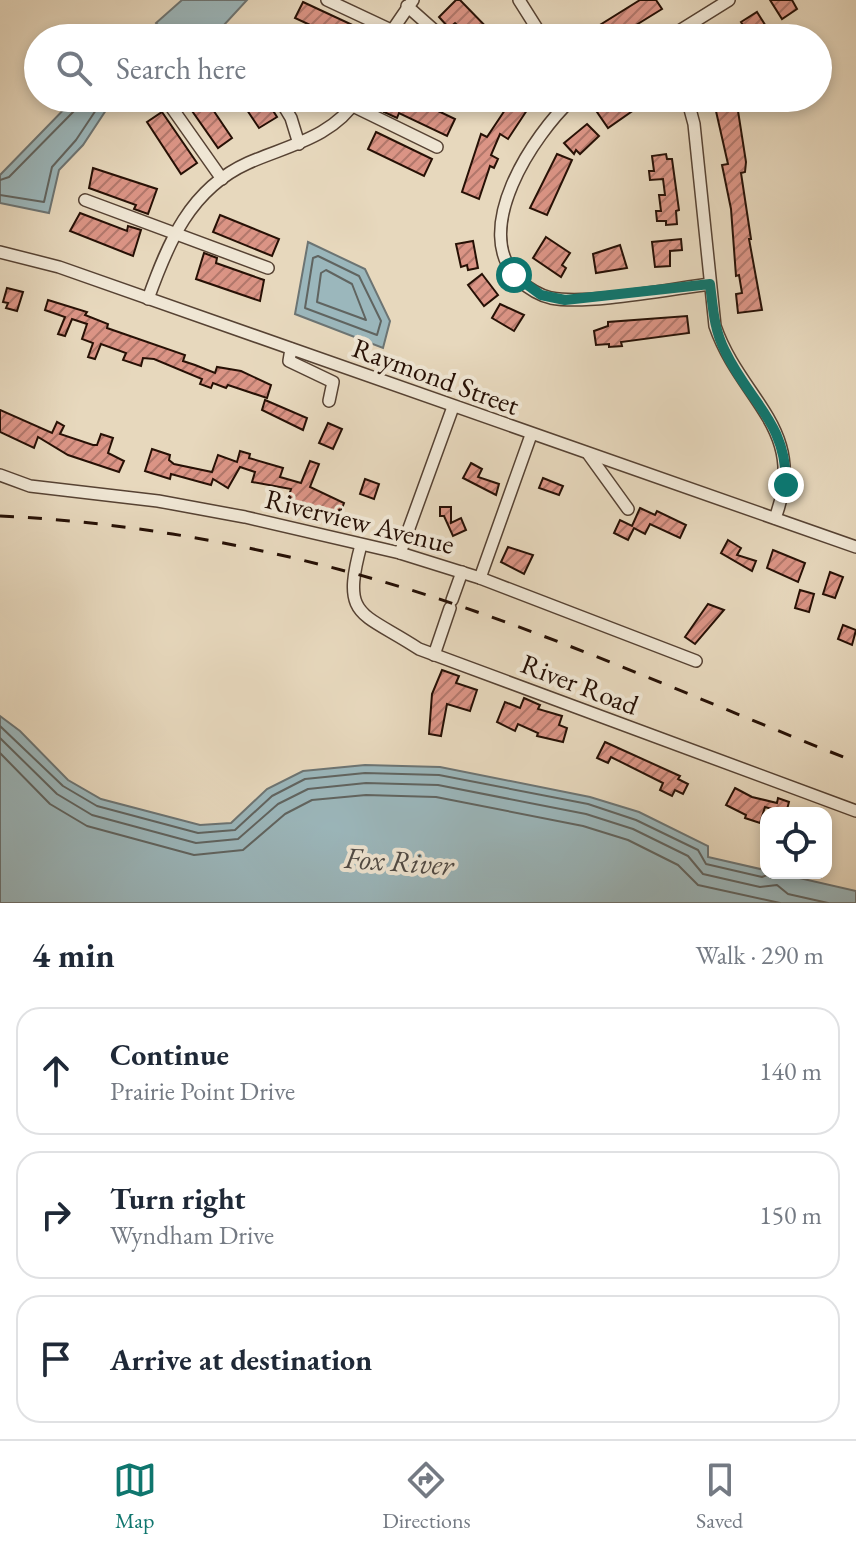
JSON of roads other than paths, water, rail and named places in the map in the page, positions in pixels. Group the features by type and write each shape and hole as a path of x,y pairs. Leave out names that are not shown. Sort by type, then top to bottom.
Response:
{"street":[{"path":"327,0 371,24"},
{"path":"519,0 534,24"},
{"path":"690,24 729,0"},
{"path":"396,24 410,3 430,24"},
{"path":"175,112 222,179"},
{"path":"287,112 295,126 299,144"},
{"path":"148,299 174,233 194,204 222,179 247,164 299,144 335,125 346,112"},
{"path":"373,112 437,147"},
{"path":"561,112 536,141 501,216 499,241 514,275 541,295 565,300 710,284"},
{"path":"691,112 715,326 725,353 771,419 781,443 786,485 775,518"},
{"path":"85,200 268,268"},
{"name":"Raymond Street","path":"0,252 37,259 856,547"},
{"path":"291,349 289,361 295,366 333,382 329,401"},
{"path":"400,553 453,407"},
{"path":"480,578 531,435"},
{"path":"589,455 628,509"},
{"name":"Riverview Avenue","path":"0,475 30,486 158,501 231,514 400,553 480,578 696,661"},
{"name":"River Road","path":"361,545 351,591 356,608 419,649 856,811"},
{"path":"434,655 462,572"}],"water":[{"path":"182,0 247,0 225,24 156,23"},
{"path":"61,112 105,112 83,145 59,170 49,213 0,203 0,175"},
{"path":"308,242 365,269 390,321 383,348 295,314"},
{"name":"Fox River","path":"0,716 20,731 68,780 101,799 200,825 231,823 267,789 303,771 365,765 440,767 590,797 639,812 708,846 708,857 760,869 760,879 804,879 856,891 856,903 0,903"}],"railway":[{"path":"0,516 110,525 220,542 381,581 540,635 856,762"}]}
